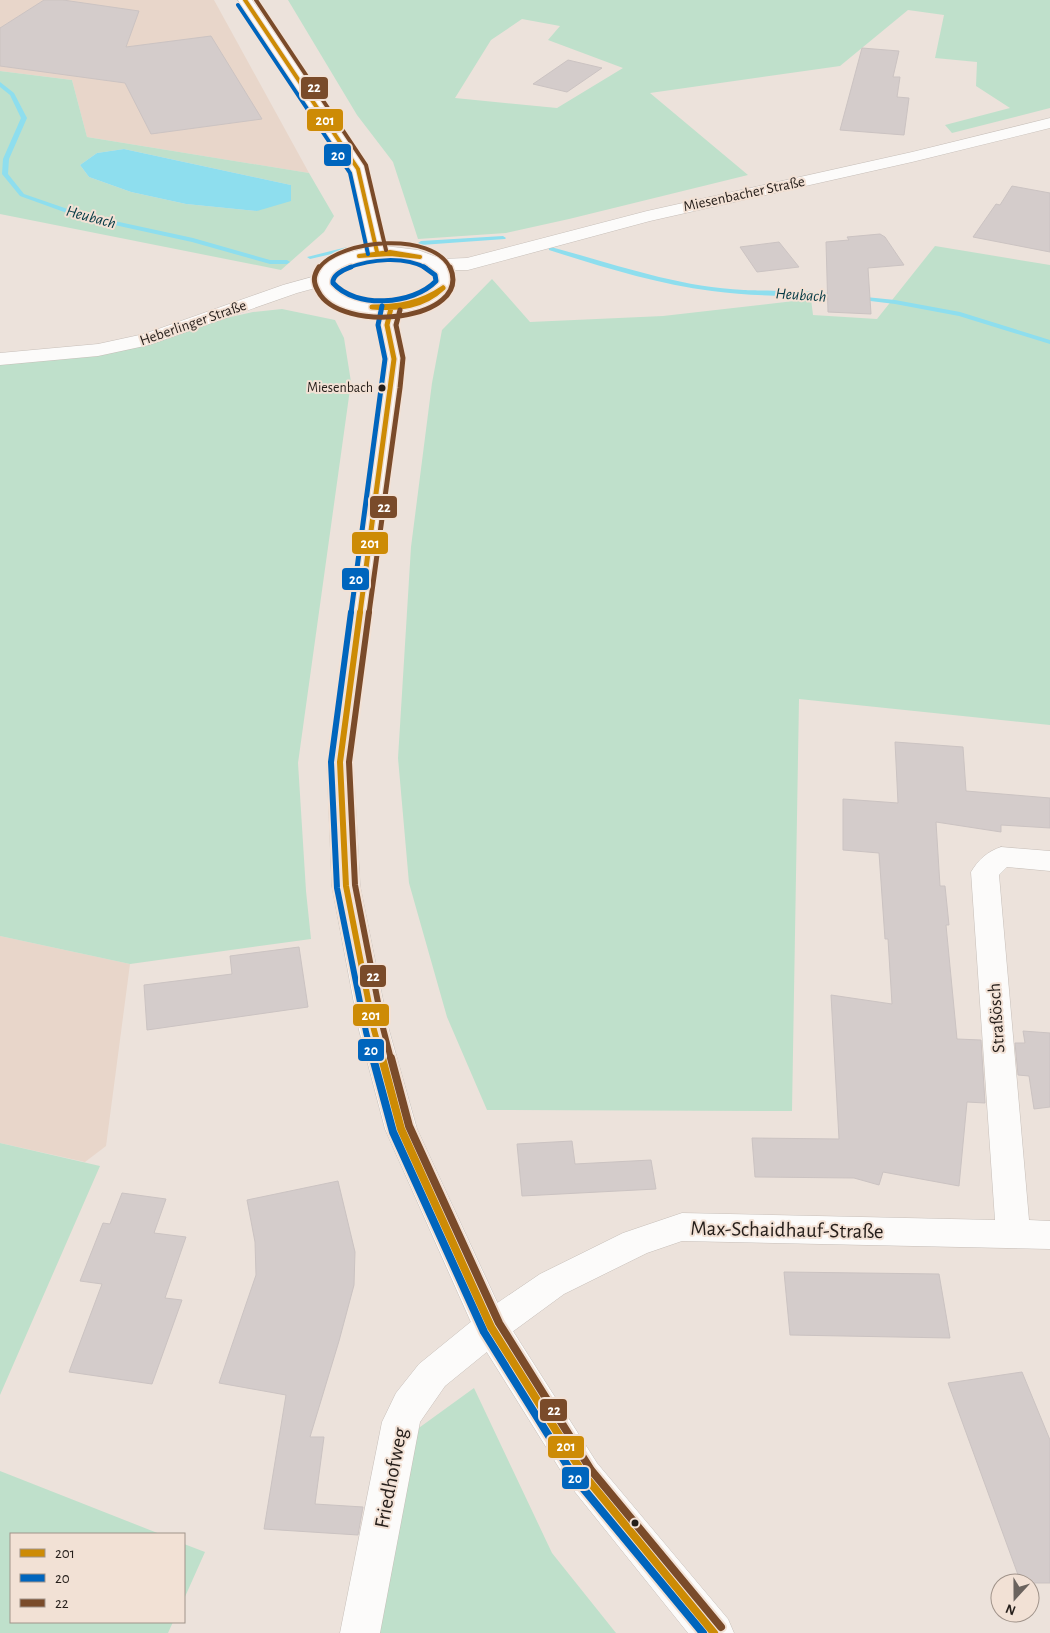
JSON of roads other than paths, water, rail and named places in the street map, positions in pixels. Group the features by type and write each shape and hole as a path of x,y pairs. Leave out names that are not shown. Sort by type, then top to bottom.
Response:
{"main road":[{"path":"247,4 358,169 377,252"},
{"name":"Miesenbacher Straße","path":"438,265 468,264 647,216 912,157 1050,123"},
{"path":"377,252 412,254 438,265 446,278 444,285 438,293 415,304 391,308 352,305 330,295 323,286 323,280 330,268 352,257 377,252"},
{"name":"Heberlinger Straße","path":"0,359 98,350 150,340 290,289 323,280"},
{"path":"391,308 387,325 394,359 391,387 340,762 346,886 374,1030 401,1129 491,1327 584,1475 714,1633"},
{"name":"Straßösch","path":"1013,1235 985,872 1001,858 1050,861"},
{"name":"Max-Schaidhauf-Straße","path":"491,1327 552,1284 635,1243 682,1227 1050,1236"},
{"name":"Friedhofweg","path":"360,1633 401,1422 409,1405 432,1375 491,1327"}],"water":[{"path":"124,149 291,185 291,201 257,211 186,204 131,192 89,177 80,165 97,153"}],"waterway":[{"name":"Heubach","path":"0,84 12,94 24,118 6,159 5,174 22,195 80,216 193,240 270,262 287,262"},
{"name":"Heubach","path":"421,243 503,238"},
{"name":"Heubach","path":"310,257 347,249"},
{"name":"Heubach","path":"551,249 610,267 690,286 742,292 839,296"},
{"name":"Heubach","path":"856,298 895,302 960,314 1050,342"}],"place":[{"name":"Miesenbach","path":"382,388"}]}
